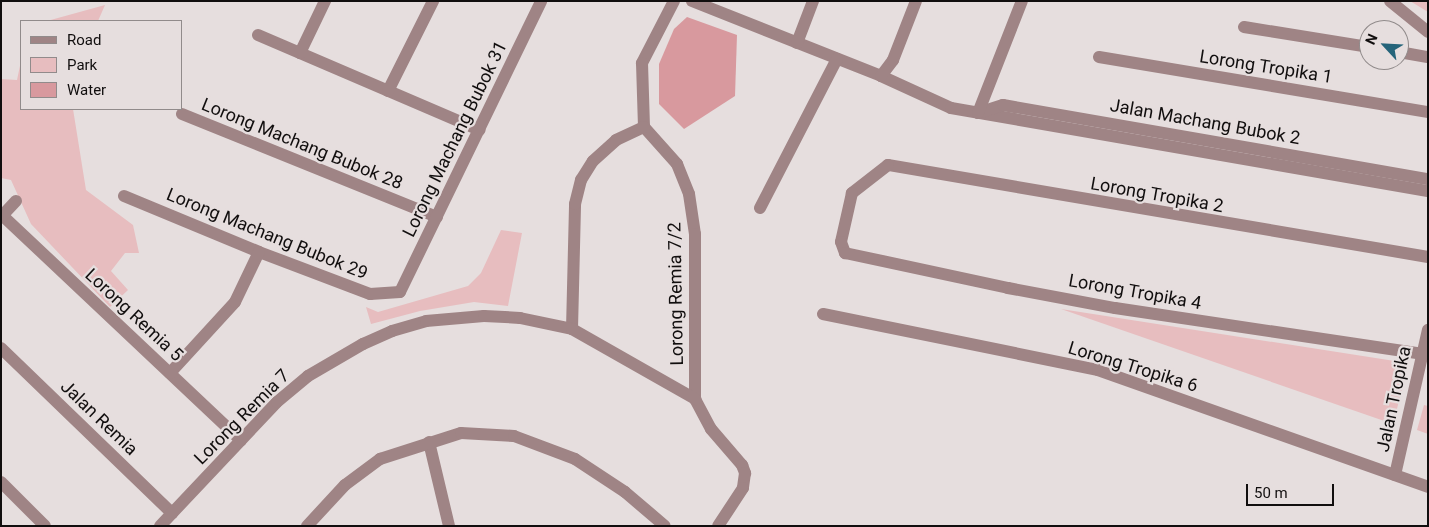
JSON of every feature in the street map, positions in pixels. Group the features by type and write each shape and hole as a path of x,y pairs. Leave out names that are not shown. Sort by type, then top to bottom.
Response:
{"street":[{"path":"300,53 324,1"},
{"path":"388,91 433,1"},
{"name":"Lorong Machang Bubok 31","path":"400,292 541,1"},
{"path":"572,329 575,204 581,180 593,161 616,140 644,127 642,64 674,1"},
{"name":"Jalan Machang Bubok 2","path":"692,1 882,76 951,108 1428,191"},
{"path":"797,43 813,1"},
{"path":"882,76 893,60 916,1"},
{"path":"978,113 1022,1"},
{"path":"1390,1 1428,32"},
{"path":"1244,26 1359,45"},
{"path":"258,35 480,130"},
{"path":"1409,54 1428,57"},
{"name":"Lorong Tropika 1","path":"1099,57 1428,112"},
{"path":"760,208 837,59"},
{"name":"Jalan Machang Bubok 2","path":"978,113 1002,105 1428,179"},
{"name":"Lorong Machang Bubok 28","path":"182,114 437,217"},
{"name":"Lorong Remia 7/2","path":"644,127 677,164 689,194 695,234 695,399"},
{"name":"Lorong Tropika 2","path":"845,253 841,242 851,197 882,167 898,166 1428,257"},
{"name":"Lorong Machang Bubok 29","path":"124,196 259,252 370,294 400,292"},
{"path":"2,216 16,201"},
{"name":"Lorong Remia 5","path":"2,216 241,440"},
{"path":"170,373 235,302 259,252"},
{"name":"Lorong Tropika 4","path":"845,253 1114,308 1425,355"},
{"name":"Lorong Tropika 6","path":"823,314 1098,370 1428,487"},
{"name":"Lorong Remia 7","path":"160,526 277,402 308,376 332,360 392,331 426,321 484,316 520,318 572,329 695,399"},
{"name":"Jalan Tropika","path":"1395,475 1425,355 1428,330"},
{"name":"Jalan Remia","path":"1,348 172,513"},
{"path":"695,399 711,429 742,465 745,473 743,488 718,526"},
{"path":"307,526 362,470 399,450 461,433 514,436 575,459 608,481 665,526"},
{"path":"429,442 449,526"},
{"path":"1,482 45,526"}],"green space":[{"path":"1410,1 1428,1 1428,12"},
{"path":"105,5 98,20 51,20"},
{"path":"20,66 20,110 73,110 86,190 133,225 139,253 125,253 111,271 128,290 110,307 31,224 11,180 1,178 1,79 17,80"},
{"path":"501,230 522,233 508,306 474,302 420,311 371,324 366,307 378,312 468,286 481,273"},
{"path":"1061,309 1401,362 1407,370 1393,424"},
{"path":"1424,405 1428,406 1428,434 1417,430"}],"water":[{"path":"687,17 737,35 735,96 684,129 659,104 659,64 674,29"}]}
